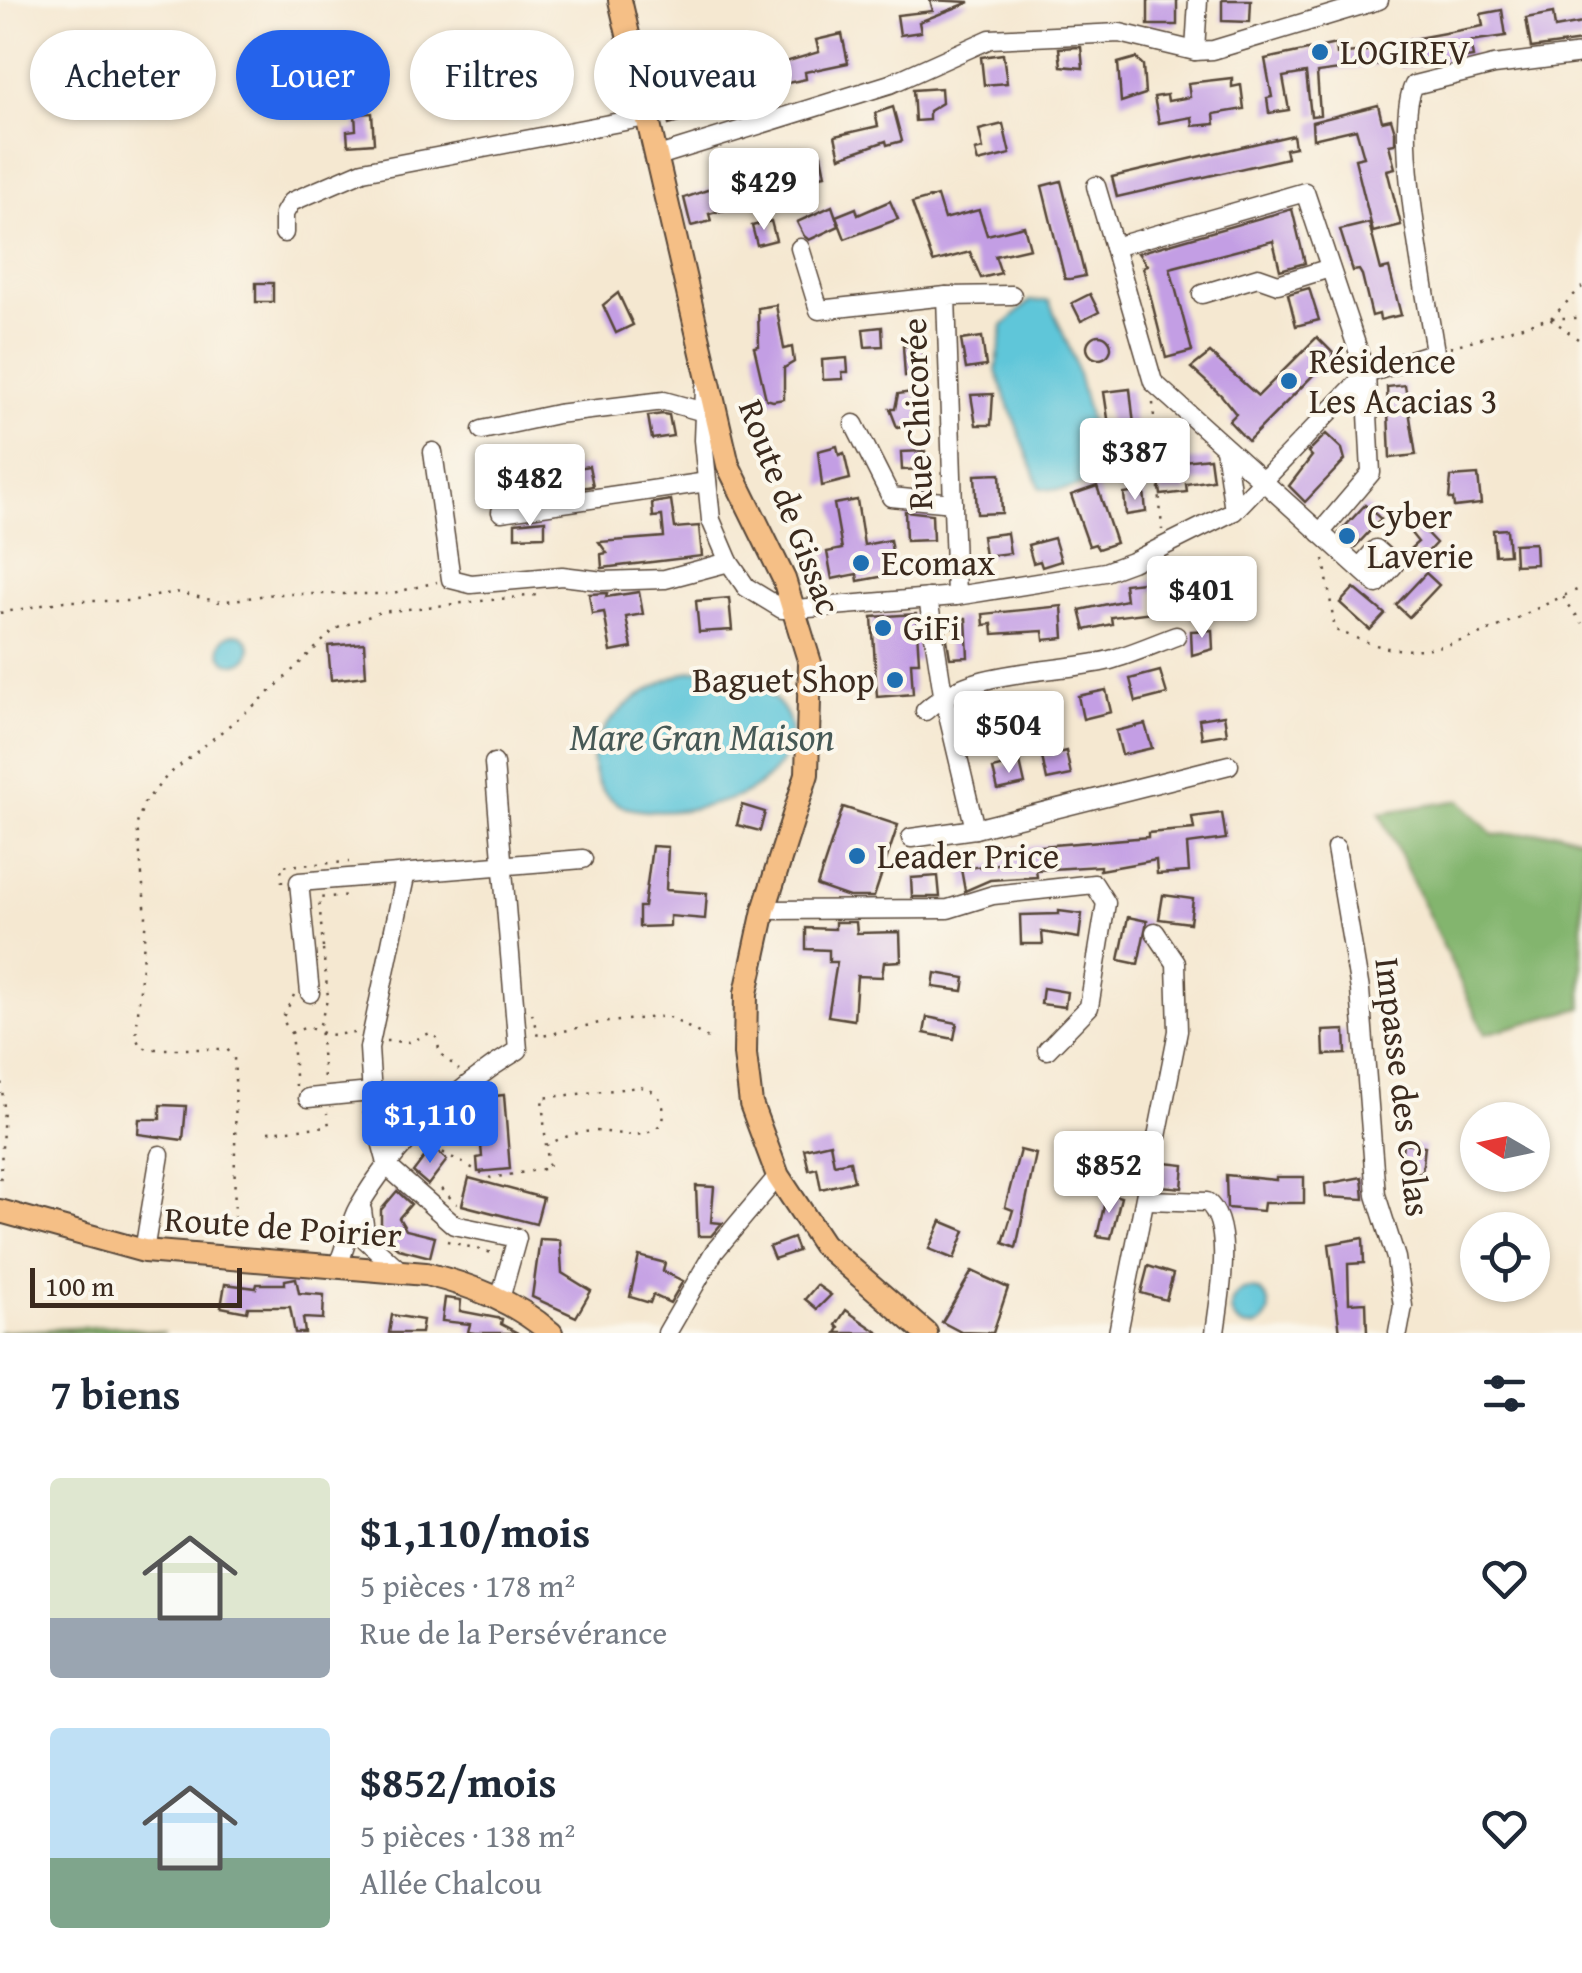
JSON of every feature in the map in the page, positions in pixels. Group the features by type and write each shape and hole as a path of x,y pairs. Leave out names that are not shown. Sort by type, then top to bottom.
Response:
{"main road":[{"name":"Route de Gissac","path":"620,0 627,30"},
{"name":"Route de Gissac","path":"647,120 705,381 728,465 796,610 812,682 807,774 764,910 746,994 744,1054 751,1104 778,1176 823,1244 926,1333"},
{"name":"Route de Poirier","path":"0,1211 144,1251 237,1261 399,1270 468,1285 525,1310 551,1333"}],"street":[{"path":"1195,51 1198,0"},
{"path":"655,158 876,88 990,39 1120,33 1195,51 1379,0"},
{"path":"705,381 707,482 712,520 729,562 746,587 782,609 956,596 1105,572 1234,511 1366,374 1435,352 1418,243 1406,101 1414,86 1427,79 1582,54"},
{"path":"284,233 284,214 290,202 363,171 630,120"},
{"path":"1096,186 1153,382 1359,568"},
{"path":"1114,247 1305,192 1366,374 1371,473 1320,533"},
{"path":"800,248 819,310 946,296"},
{"path":"1202,294 1258,277 1278,284 1330,268"},
{"name":"Rue Chicorée","path":"956,596 946,296 1012,295"},
{"path":"482,430 557,414 664,401 704,412"},
{"path":"854,424 891,497 953,503"},
{"path":"1225,448 1234,511"},
{"path":"433,452 450,579 482,584 549,577 664,578 729,562"},
{"path":"501,512 707,482"},
{"path":"928,598 942,694 974,829"},
{"path":"924,710 942,694 992,678 1110,660 1176,636"},
{"path":"338,1266 350,1242 356,1210 421,1127 463,1087 518,1050 494,763"},
{"path":"911,838 974,829 1229,766"},
{"name":"Impasse des Colas","path":"1336,848 1360,990 1376,1195 1396,1258 1403,1306 1398,1333"},
{"path":"310,993 299,882 405,877 583,859"},
{"path":"405,877 370,1037 371,1092 388,1167 454,1224 517,1238 500,1299"},
{"path":"764,910 948,909 993,895 1094,884 1106,903 1089,1007 1047,1050"},
{"path":"1118,1333 1148,1200 1178,1031 1180,981 1176,964 1155,932"},
{"path":"317,1098 371,1092"},
{"path":"144,1251 160,1155"},
{"path":"667,1333 714,1252 778,1176"},
{"path":"368,1195 362,1210 366,1240 399,1270"},
{"path":"1148,1200 1206,1202 1222,1220 1222,1273 1215,1333"}],"path":[{"path":"1550,318 1582,287"},
{"path":"1550,318 1582,342"},
{"path":"1435,352 1550,318 1582,318"},
{"path":"1153,382 1154,464 1164,547"},
{"path":"1320,533 1336,630 1389,648 1444,644 1494,629 1582,588"},
{"path":"237,1261 233,1195 239,1125 234,1058 228,1049 211,1047 148,1049 140,1046 136,1037 146,916 137,824 144,803 167,776 268,694 336,629 381,612 536,596 549,577"},
{"path":"0,613 64,600 130,601 176,592 220,602 274,594 389,594 450,579"},
{"path":"1562,596 1582,623"},
{"path":"268,1132 328,1126 317,1098 320,1030 328,997 318,898 352,895"},
{"path":"515,1005 529,1004 538,1037 600,1022 667,1016 708,1038"},
{"path":"290,1033 307,1026 328,1035 345,1030 411,1042 430,1033 438,1038 438,1052 458,1074"},
{"path":"0,1072 4,1107 0,1188"},
{"path":"421,1127 438,1140 440,1151 491,1178 549,1168 546,1145 542,1098 640,1087 653,1090 663,1104 662,1122 651,1132 634,1136 588,1132 546,1145"}],"green space":[{"path":"1460,800 1493,835 1557,832 1582,839 1582,1008 1485,1034 1380,813"},
{"path":"114,1326 165,1333 0,1333 0,1332"}],"water":[{"path":"1030,301 1049,301 1074,359 1103,470 1074,488 1040,488 996,371 1003,326"},
{"path":"235,634 249,643 250,649 241,663 235,664 221,655 220,649 229,635"},
{"name":"Mare Gran Maison","path":"725,669 754,683 783,709 790,724 790,739 777,768 734,798 695,808 641,810 623,806 609,797 596,778 593,760 606,726 636,698 671,678 692,671"},
{"path":"1250,1289 1263,1295 1269,1308 1263,1321 1250,1327 1237,1321 1231,1308 1237,1295"}],"building":[{"path":"930,0 970,2 919,22 921,32 900,35 897,15 933,11"},
{"path":"1148,0 1177,0 1177,25 1148,25"},
{"path":"1222,0 1251,0 1250,22 1222,21"},
{"path":"1502,10 1506,36 1470,41 1473,57 1401,68 1396,42 1483,26 1481,14"},
{"path":"1553,13 1555,28 1582,23 1582,41 1531,48 1526,18"},
{"path":"842,34 848,63 805,72 806,79 792,82 792,60 819,52 816,40"},
{"path":"1336,44 1337,54 1376,50 1377,65 1317,73 1320,115 1311,116 1306,73 1283,77 1289,110 1269,113 1267,98 1272,97 1265,59"},
{"path":"1081,47 1083,68 1061,66 1059,48"},
{"path":"1003,54 1007,83 984,85 981,57"},
{"path":"1136,58 1143,65 1145,94 1121,102 1118,63"},
{"path":"1232,78 1232,87 1241,85 1244,109 1214,114 1215,124 1193,126 1192,117 1159,123 1154,97 1167,95 1168,101 1190,97 1188,83"},
{"path":"941,88 942,103 929,111 929,120 915,121 913,90"},
{"path":"1378,105 1382,121 1391,119 1395,132 1395,144 1389,145 1395,168 1387,170 1401,225 1373,232 1355,159 1364,157 1356,129 1313,139 1312,122"},
{"path":"893,107 902,141 887,145 886,141 840,157 835,136 878,126 875,113"},
{"path":"355,120 372,120 374,143 348,145 347,131 356,130"},
{"path":"1003,124 1010,154 978,162 975,151 983,149 979,130"},
{"path":"1293,135 1295,147 1285,149 1287,158 1117,197 1112,177"},
{"path":"778,150 781,164 821,155 825,175 801,180 799,171 770,178 764,166 755,170 751,156"},
{"path":"745,177 748,204 709,214 711,221 691,226 684,198"},
{"path":"1061,181 1085,276 1070,279 1065,279 1042,186"},
{"path":"937,196 944,219 979,210 987,235 1024,226 1030,248 995,256 1001,273 981,278 970,252 933,262 912,203"},
{"path":"890,201 898,219 845,239 836,216 856,208 858,215"},
{"path":"832,206 839,226 809,240 797,222"},
{"path":"1292,209 1305,263 1280,270 1273,241 1170,268 1192,351 1166,358 1143,267 1147,265 1138,253"},
{"path":"771,221 776,240 757,245 752,226"},
{"path":"1369,223 1381,270 1389,268 1401,315 1380,320 1379,314 1372,316 1362,275 1359,270 1353,271 1340,230"},
{"path":"256,283 273,283 273,302 256,302"},
{"path":"1309,288 1319,320 1296,326 1288,294"},
{"path":"618,293 633,325 616,333 603,305"},
{"path":"1090,294 1099,312 1081,321 1072,303"},
{"path":"776,305 784,349 792,347 794,362 784,368 784,399 773,401 766,399 754,347 759,346 758,308"},
{"path":"882,327 883,346 865,347 863,329"},
{"path":"1099,335 1111,347 1099,359 1087,347"},
{"path":"982,337 986,366 966,369 961,340"},
{"name":"Résidence Les Acacias 3","path":"1317,337 1334,354 1248,441 1229,421 1236,414 1191,368 1210,353 1258,396"},
{"path":"922,345 924,374 905,376 903,346"},
{"path":"847,358 848,372 842,372 843,379 823,380 822,360"},
{"path":"1405,385 1416,455 1390,458 1387,387"},
{"path":"1130,389 1139,469 1116,472 1104,392"},
{"path":"912,392 913,398 918,397 922,423 897,427 890,409 895,409 898,394"},
{"path":"993,394 991,425 976,425 971,395"},
{"path":"669,415 673,436 652,439 648,416"},
{"path":"1326,434 1342,449 1345,460 1305,502 1289,486 1312,456 1308,452"},
{"path":"837,446 839,455 844,453 850,479 822,486 818,451"},
{"path":"925,451 926,469 902,470 901,452"},
{"path":"1210,458 1213,480 1186,484 1187,492 1161,495 1158,473 1185,470 1183,461"},
{"path":"589,466 593,486 575,489 571,469"},
{"path":"1000,474 1002,513 977,514 975,475"},
{"path":"1478,475 1481,504 1454,507 1453,499 1449,499 1451,477"},
{"path":"1097,486 1116,543 1098,549 1095,544 1089,546 1071,495"},
{"path":"1144,491 1146,512 1126,515 1124,494"},
{"path":"671,500 675,528 699,526 702,556 602,568 601,554 607,553 599,542 664,537 662,516 653,517 652,503"},
{"name":"Ecomax","path":"857,500 864,545 890,540 896,574 858,581 857,574 832,579 827,552 842,549 834,504"},
{"path":"1365,505 1381,519 1355,547 1339,533"},
{"path":"905,511 932,514 933,540 906,541"},
{"path":"545,520 545,536 515,537 515,523"},
{"path":"1417,523 1436,543 1422,558 1411,548 1418,542 1410,532"},
{"path":"1507,529 1509,554 1495,555 1493,530"},
{"path":"1007,533 1010,553 985,556 982,536"},
{"path":"1054,538 1061,561 1042,567 1040,561 1033,563 1028,545"},
{"path":"1535,543 1536,564 1515,565 1514,544"},
{"path":"1209,567 1212,591 1182,595 1181,590 1175,591 1172,571"},
{"path":"1426,573 1439,585 1409,617 1396,605"},
{"path":"1171,579 1172,589 1151,591 1153,612 1111,617 1112,624 1085,630 1080,610 1126,600 1124,584"},
{"path":"1354,588 1385,614 1370,630 1340,603"},
{"path":"639,592 643,614 626,617 632,648 611,652 604,612 592,614 589,594 607,593 606,597"},
{"path":"729,598 732,630 699,632 696,601"},
{"path":"1062,606 1064,638 1044,640 1043,631 993,634 992,624 984,625 983,614"},
{"path":"916,614 919,662 911,662 913,694 877,697 872,617"},
{"path":"954,618 966,618 968,657 950,658 945,627 955,627"},
{"path":"1212,630 1213,649 1192,655 1191,631"},
{"path":"364,643 366,676 331,680 328,646"},
{"path":"1160,671 1167,694 1136,702 1130,679"},
{"path":"1106,690 1111,712 1083,719 1078,696"},
{"path":"1052,705 1053,726 1028,728 1026,707"},
{"path":"994,715 997,743 970,746 966,719"},
{"path":"1224,715 1227,734 1202,738 1199,719"},
{"path":"1145,724 1152,748 1122,755 1116,731"},
{"path":"1066,751 1071,775 1047,780 1042,757"},
{"path":"1020,762 1025,784 998,790 993,769"},
{"path":"742,805 765,812 760,831 737,825"},
{"name":"Leader Price","path":"843,807 898,825 874,897 849,897 817,886"},
{"path":"1222,813 1226,839 1187,844 1189,872 1157,874 1156,860 1100,870 1100,866 1036,870 1037,877 990,880 965,891 961,869 1005,863 1004,849 1148,837 1148,833 1194,829 1192,817"},
{"path":"652,846 668,847 666,890 707,893 705,919 670,916 670,926 639,927 639,907 644,907"},
{"path":"938,876 940,897 912,897 911,878"},
{"path":"1163,895 1193,899 1190,923 1159,919"},
{"path":"1059,911 1082,914 1079,938 1042,932 1043,944 1021,944 1020,915"},
{"path":"1128,917 1147,921 1138,964 1119,960"},
{"path":"835,922 856,922 857,933 900,932 901,961 884,962 882,977 857,976 854,1020 828,1016 837,962 829,962 829,950 806,949 806,928 835,929"},
{"path":"935,973 965,978 963,991 933,987"},
{"path":"1043,988 1067,992 1065,1007 1041,1004"},
{"path":"927,1017 957,1023 954,1039 924,1033"},
{"path":"1345,1030 1346,1054 1324,1055 1323,1031"},
{"path":"504,1095 510,1169 478,1172 477,1158 482,1157 477,1098"},
{"path":"160,1105 186,1106 183,1140 138,1134 139,1119 160,1119"},
{"path":"830,1143 834,1164 850,1161 854,1181 821,1189 817,1168 809,1170 804,1149"},
{"path":"1403,1143 1425,1146 1422,1173 1400,1170"},
{"path":"432,1147 447,1160 428,1185 413,1172"},
{"path":"1020,1150 1036,1154 1016,1248 1003,1243 1013,1210 1005,1207"},
{"path":"1108,1153 1130,1159 1126,1172 1104,1167"},
{"path":"1165,1163 1184,1165 1182,1188 1160,1186"},
{"path":"1226,1175 1276,1180 1304,1177 1304,1203 1264,1203 1263,1211 1227,1208"},
{"path":"1362,1177 1364,1199 1326,1197 1325,1184"},
{"path":"469,1178 543,1198 536,1224 462,1205"},
{"path":"696,1186 714,1187 711,1222 722,1223 711,1236 698,1236"},
{"path":"397,1191 411,1204 399,1218 406,1230 435,1237 430,1257 399,1249 381,1234 381,1210"},
{"path":"1107,1193 1121,1197 1111,1238 1097,1236"},
{"path":"941,1221 965,1231 954,1259 929,1249"},
{"path":"793,1238 798,1251 774,1259 769,1247"},
{"path":"1363,1238 1364,1263 1348,1264 1349,1303 1366,1302 1367,1333 1340,1333 1329,1244"},
{"path":"540,1239 560,1240 562,1273 591,1291 576,1317 532,1297"},
{"path":"639,1256 665,1263 663,1271 683,1281 670,1303 653,1295 650,1303 630,1297"},
{"path":"1148,1266 1173,1274 1166,1300 1141,1293"},
{"path":"972,1271 1008,1288 993,1333 961,1332 942,1322"},
{"path":"296,1278 299,1293 324,1295 323,1319 303,1318 305,1333 295,1333 290,1307 248,1307 247,1312 221,1307 225,1284 256,1288 257,1284 285,1284 285,1280"},
{"path":"817,1285 831,1295 817,1309 805,1299"},
{"path":"445,1298 461,1300 460,1311 502,1319 501,1324 518,1333 468,1332 470,1324 442,1321"},
{"path":"846,1310 879,1333 836,1333 836,1325"},
{"path":"392,1315 423,1320 421,1333 389,1333"}],"place":[{"name":"LOGIREV","path":"1320,52"},
{"name":"Résidence Les Acacias 3","path":"1289,381"},
{"name":"Cyber Laverie","path":"1347,536"},
{"name":"Ecomax","path":"861,563"},
{"name":"GiFi","path":"883,628"},
{"name":"Baguet Shop","path":"895,680"},
{"name":"Leader Price","path":"857,856"}]}
